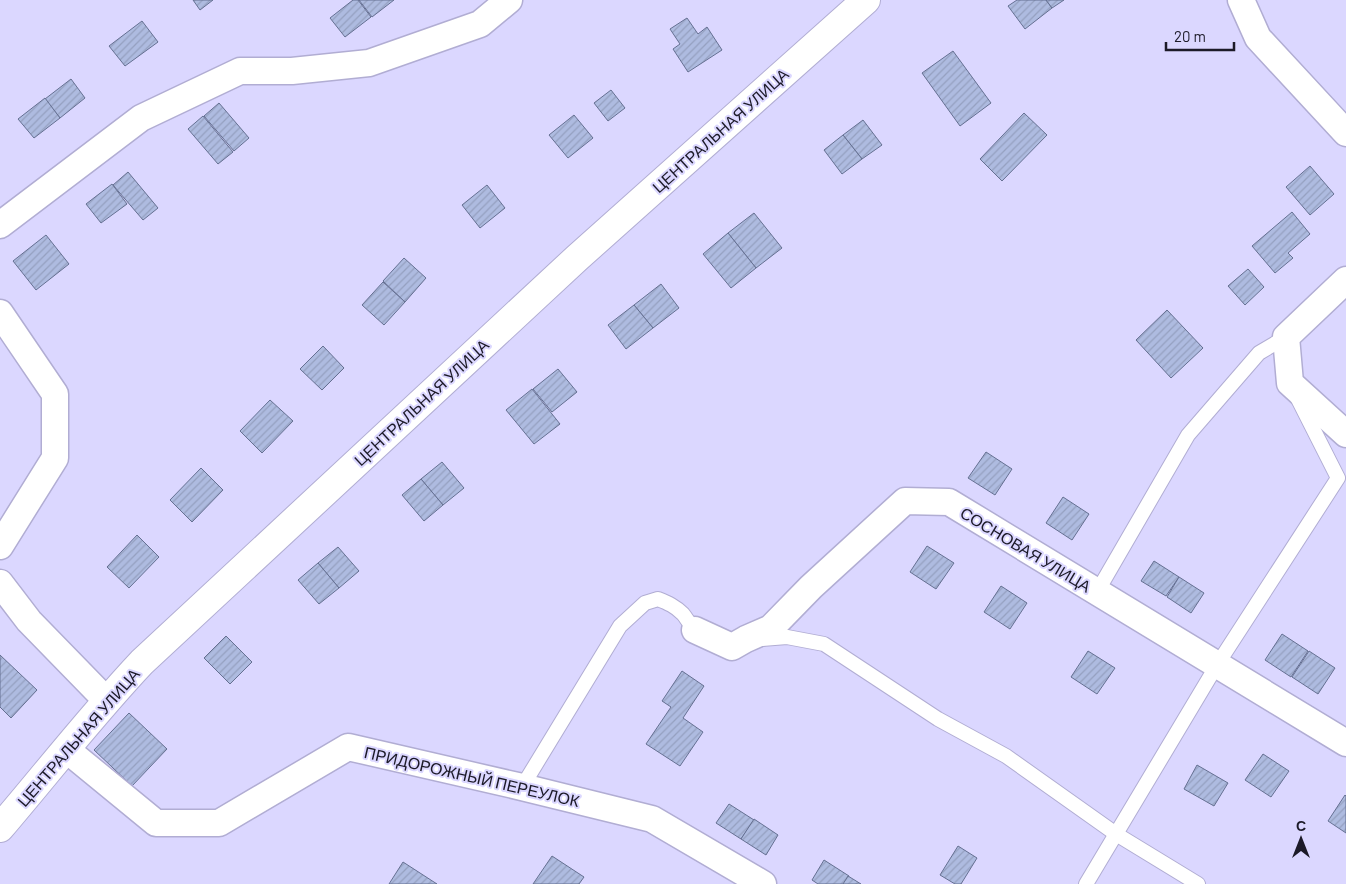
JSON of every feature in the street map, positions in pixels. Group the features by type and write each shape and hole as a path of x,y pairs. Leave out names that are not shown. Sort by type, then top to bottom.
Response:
{"street":[{"path":"0,225 141,118 240,71 292,71 369,63 480,24 509,0"},
{"name":"ЦЕНТРАЛЬНАЯ УЛИЦА","path":"0,828 106,700 150,656 576,258 866,0"},
{"path":"1241,0 1258,38 1346,134"},
{"path":"1346,280 1286,338 1290,383 1346,434"},
{"path":"0,313 55,394 55,458 0,546"},
{"name":"СОСНОВАЯ УЛИЦА","path":"732,647 772,628 811,587 905,501 949,502 1346,743"},
{"path":"0,583 29,620 106,700"},
{"path":"694,630 732,647"},
{"name":"ПРИДОРОЖНЫЙ ПЕРЕУЛОК","path":"66,750 156,823 219,823 348,747 522,786 652,819 762,884"}],"lane":[{"path":"1097,592 1188,435 1259,353 1286,338"},
{"path":"1086,884 1217,665 1338,478 1290,383"},
{"path":"522,786 620,626 645,603 658,599 672,604 683,614 694,630"},
{"path":"732,647 745,646 761,639 787,638 824,644 938,719 1006,756 1116,834 1198,884"}],"building":[{"path":"193,0 213,0 200,10"},
{"path":"353,0 358,0 371,17 345,37 330,18"},
{"path":"359,0 394,0 372,17"},
{"path":"1017,0 1046,0 1052,8 1025,29 1008,6"},
{"path":"1046,0 1064,0 1052,8"},
{"path":"687,18 698,34 707,27 722,50 688,72 673,49 680,44 670,29"},
{"path":"142,21 158,42 125,66 109,46"},
{"path":"953,51 991,103 960,126 922,73"},
{"path":"71,79 85,98 60,118 45,99"},
{"path":"611,90 625,108 608,121 594,103"},
{"path":"45,98 60,118 34,138 18,119"},
{"path":"219,103 249,138 234,151 204,116"},
{"path":"1024,113 1047,135 1002,181 980,159"},
{"path":"574,115 593,138 568,158 549,135"},
{"path":"203,116 233,152 218,164 188,129"},
{"path":"863,120 882,145 862,159 843,135"},
{"path":"843,135 862,159 842,174 824,150"},
{"path":"1310,166 1334,194 1310,215 1286,187"},
{"path":"128,172 158,208 143,220 113,185"},
{"path":"112,184 127,204 101,223 86,204"},
{"path":"487,185 505,208 480,228 462,205"},
{"path":"1292,212 1310,234 1288,253 1293,258 1275,273 1252,246"},
{"path":"754,213 782,248 756,268 728,233"},
{"path":"728,233 756,268 731,288 703,254"},
{"path":"46,235 69,264 36,290 13,261"},
{"path":"404,258 426,278 405,302 383,281"},
{"path":"1248,269 1264,287 1245,305 1228,286"},
{"path":"383,282 405,302 384,325 362,305"},
{"path":"661,284 679,308 653,328 634,305"},
{"path":"634,305 653,328 626,349 608,325"},
{"path":"1167,310 1203,348 1171,378 1136,340"},
{"path":"323,346 344,368 322,390 300,369"},
{"path":"558,369 577,392 552,412 533,389"},
{"path":"532,389 560,424 534,444 506,410"},
{"path":"270,400 293,421 262,453 240,431"},
{"path":"986,452 1012,469 995,495 968,478"},
{"path":"442,462 464,488 443,505 421,479"},
{"path":"201,468 223,490 192,522 170,500"},
{"path":"421,479 443,505 424,521 402,495"},
{"path":"1063,497 1089,514 1072,540 1046,523"},
{"path":"137,535 159,557 129,588 107,567"},
{"path":"927,546 954,563 936,589 910,572"},
{"path":"338,547 359,571 339,588 318,563"},
{"path":"1154,561 1179,577 1166,596 1141,581"},
{"path":"318,563 339,588 319,604 298,580"},
{"path":"1179,577 1204,593 1191,613 1167,597"},
{"path":"1001,586 1027,603 1010,629 984,612"},
{"path":"1282,634 1308,651 1291,677 1265,660"},
{"path":"226,636 252,662 230,684 204,658"},
{"path":"1088,651 1115,668 1097,694 1071,677"},
{"path":"1309,651 1335,668 1318,694 1292,677"},
{"path":"0,655 37,690 11,718 0,707"},
{"path":"682,671 704,686 683,718 703,732 680,766 646,744 671,707 662,701"},
{"path":"129,713 167,749 132,786 94,750"},
{"path":"1263,754 1289,771 1271,797 1245,780"},
{"path":"1197,765 1228,783 1214,806 1184,789"},
{"path":"1346,796 1346,833 1328,821"},
{"path":"729,804 754,820 741,839 716,823"},
{"path":"754,819 778,835 766,855 741,839"},
{"path":"958,846 977,858 961,884 955,884 940,875"},
{"path":"552,856 584,877 579,884 533,884"},
{"path":"824,860 849,876 844,884 818,884 812,880"},
{"path":"403,862 437,884 389,884"},
{"path":"848,876 861,884 843,884"}]}
